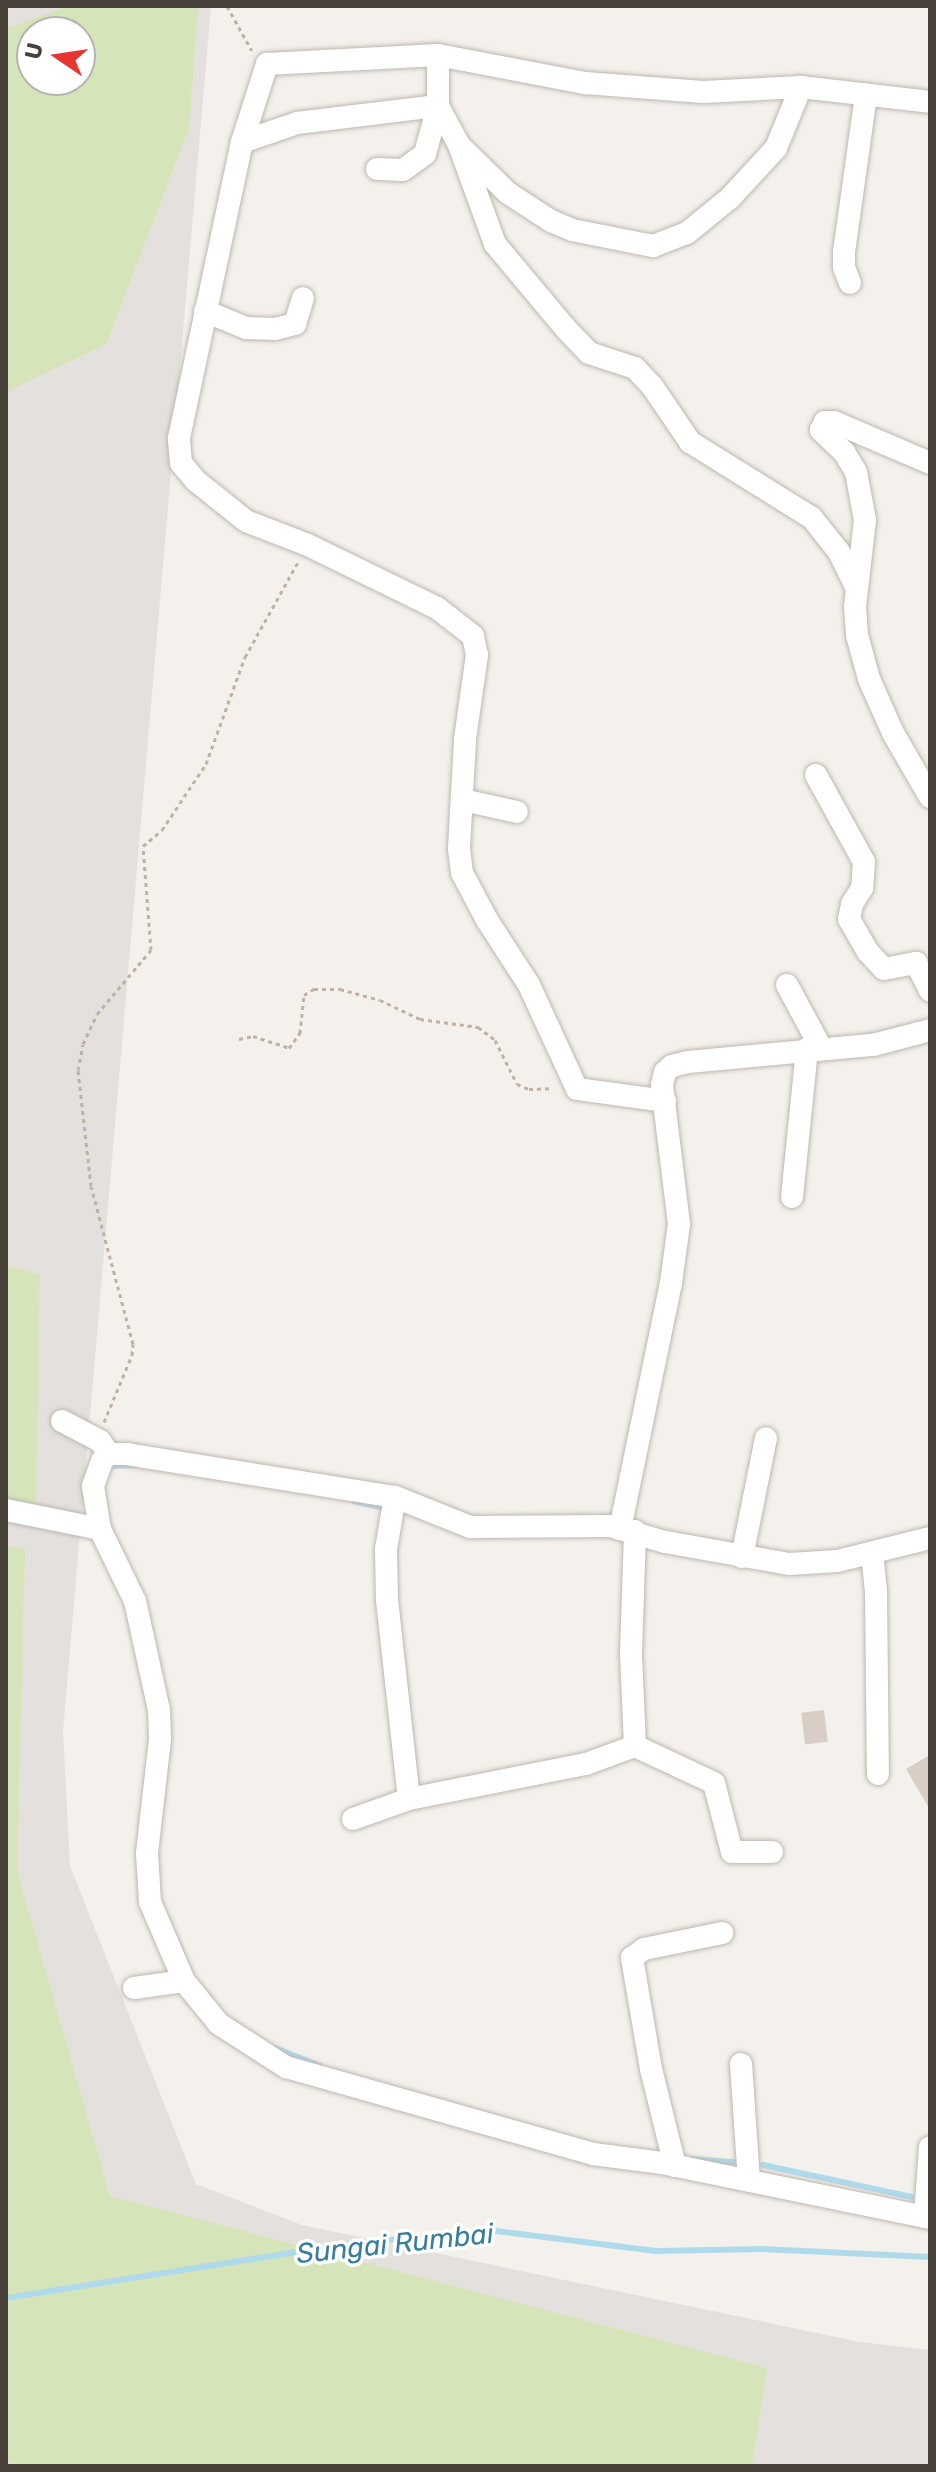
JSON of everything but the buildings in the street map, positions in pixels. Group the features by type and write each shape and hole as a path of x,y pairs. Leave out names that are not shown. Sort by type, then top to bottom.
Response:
{"street":[{"path":"377,169 396,172 420,160 427,149 438,106 438,55"},
{"path":"665,1101 577,1089 529,985 487,920 462,873 459,848 466,724 477,655 473,636 437,608 308,545 238,516 196,481 178,456 205,311 242,142 267,64 438,55 585,83 703,92 801,87 930,102"},
{"path":"459,145 530,211 572,230 653,246 687,233 730,198 776,148 801,87"},
{"path":"850,283 844,267 844,252 866,95"},
{"path":"242,142 297,123 438,106"},
{"path":"438,106 459,145 495,244 566,329 589,353 635,368 652,386 690,442 812,518 839,552 855,585"},
{"path":"205,311 246,328 275,329 295,324 303,298"},
{"path":"930,463 849,426 825,422 821,430 844,452 856,472 865,520 863,554 855,585 857,635 869,679 893,733 930,797"},
{"path":"816,775 864,862 862,888 852,904 849,919 868,952 884,969 916,963 930,991"},
{"path":"463,800 517,812"},
{"path":"787,985 814,1049 792,1197"},
{"path":"635,1746 628,1530 679,1224 665,1101 665,1072 672,1066 873,1045 930,1030"},
{"path":"62,1421 104,1448 205,1464 278,1480 395,1497 470,1527 610,1526 665,1542 789,1564 837,1561 930,1538"},
{"path":"742,1557 766,1438"},
{"path":"104,1448 93,1486 100,1529 135,1601 159,1710 160,1739 146,1879 158,1927 184,1981 231,2034 286,2067 593,2154 675,2166 928,2217 930,2147"},
{"path":"395,1497 386,1549 387,1600 409,1799"},
{"path":"6,1510 100,1529"},
{"path":"872,1553 876,1591 878,1774"},
{"path":"353,1819 409,1799 586,1764 635,1746 714,1783 729,1849 772,1852"},
{"path":"675,2166 651,2069 632,1958 644,1949 722,1933"},
{"path":"134,1988 184,1981"},
{"path":"741,2064 749,2181"}],"path":[{"path":"227,6 250,49 267,64"},
{"path":"104,1448 99,1432 132,1355 133,1344 91,1186 78,1070 83,1044 97,1014 151,950 143,846 162,830 206,764 245,657 308,545"},
{"path":"239,1039 253,1036 289,1048 300,1033 304,995 314,989 340,989 380,1000 420,1019 478,1027 495,1040 517,1084 529,1089 577,1089"}],"shaded area":[{"path":"6,6 211,6 63,1731 70,1866 196,2184 302,2225 860,2342 930,2350 930,2466 6,2466"}],"green space":[{"path":"68,6 198,6 189,128 106,344 6,392 6,29 16,25 16,96 96,96 96,16 41,16"},
{"path":"6,1266 40,1274 36,1507 6,1503"},
{"path":"6,1546 25,1549 17,1871 110,2196 767,2368 752,2466 19,2466 6,2461"}],"waterway":[{"path":"110,1466 138,1465"},
{"path":"354,1501 390,1509"},
{"path":"275,2048 320,2066"},
{"path":"692,2159 733,2162"},
{"path":"763,2165 912,2197"},
{"name":"Sungai Rumbai","path":"6,2298 355,2243 496,2231 656,2251 762,2249 930,2257"}]}
